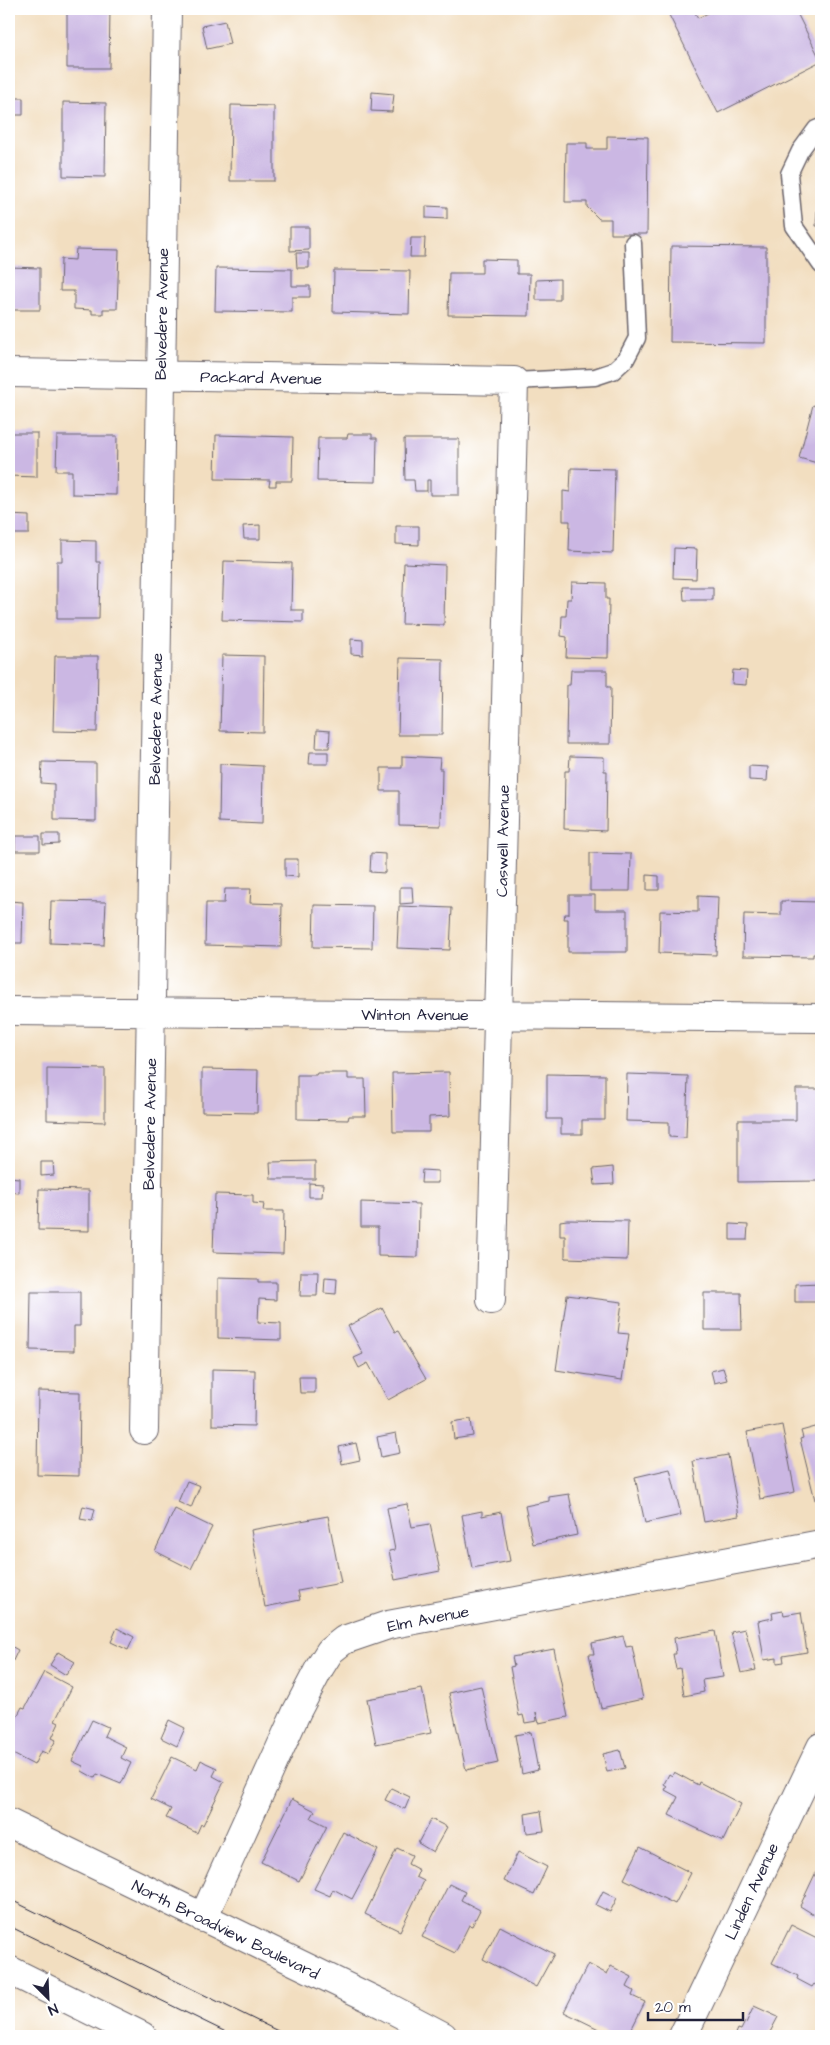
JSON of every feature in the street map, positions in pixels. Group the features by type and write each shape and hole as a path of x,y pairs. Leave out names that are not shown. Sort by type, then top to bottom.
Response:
{"street":[{"name":"Belvedere Avenue","path":"144,1430 167,9"},
{"name":"Packard Avenue","path":"9,373 514,381"},
{"name":"Caswell Avenue","path":"491,1300 514,381"},
{"name":"Winton Avenue","path":"9,1011 821,1018"},
{"name":"Elm Avenue","path":"203,1918 297,1711 330,1651 344,1640 388,1625 821,1544"},
{"name":"Linden Avenue","path":"683,2036 821,1747"},
{"name":"North Broadview Boulevard","path":"9,1823 384,2005 443,2036"},
{"path":"9,1970 142,2036"}],"lane":[{"path":"821,127 816,129 800,151 789,174 794,226 821,265"},
{"path":"514,381 595,377 613,371 626,359 637,338 633,243"}],"building":[{"path":"67,9 110,9 109,68 67,68"},
{"path":"666,9 693,9 698,18 716,9 795,9 821,61 718,113"},
{"path":"225,21 230,44 207,49 202,26"},
{"path":"372,92 394,94 392,112 371,111"},
{"path":"9,98 23,98 23,115 9,115"},
{"path":"63,102 106,103 105,177 63,176"},
{"path":"231,105 274,106 274,181 230,181"},
{"path":"607,136 648,137 647,234 611,234 611,219 599,219 587,207 587,202 565,202 566,143 587,143 587,149 607,149"},
{"path":"818,192 821,192 821,226 816,226"},
{"path":"426,206 447,207 447,219 426,218"},
{"path":"290,227 309,227 309,250 290,251"},
{"path":"411,238 425,238 424,257 410,257"},
{"path":"671,246 766,247 766,343 670,342"},
{"path":"76,249 119,250 117,309 103,309 103,314 92,314 92,310 74,309 74,291 60,291 61,259 75,260"},
{"path":"296,253 309,253 309,268 297,268"},
{"path":"482,259 517,260 517,274 530,274 529,316 448,315 449,273 482,273"},
{"path":"9,267 40,268 40,310 9,310"},
{"path":"216,268 292,269 292,286 310,286 310,297 292,297 292,312 215,311"},
{"path":"334,270 410,271 409,314 333,312"},
{"path":"560,279 560,300 536,300 536,280"},
{"path":"813,405 821,408 821,464 799,458"},
{"path":"9,433 37,433 37,477 9,476"},
{"path":"348,434 372,434 372,438 377,438 376,482 317,481 318,438 347,438"},
{"path":"216,435 293,437 292,481 276,481 276,486 269,486 270,480 215,479"},
{"path":"57,436 117,436 116,495 72,494 72,471 56,471"},
{"path":"404,439 459,439 459,495 430,495 430,480 427,480 427,491 415,491 414,480 405,480"},
{"path":"571,468 615,469 613,553 569,551 570,521 563,521 563,491 570,492"},
{"path":"9,515 29,516 29,534 9,534"},
{"path":"260,525 260,539 244,539 243,526"},
{"path":"396,526 419,526 419,545 396,544"},
{"path":"62,540 96,541 96,562 100,562 99,619 57,619 57,561 62,561"},
{"path":"674,548 697,549 696,579 673,578"},
{"path":"224,561 292,563 291,610 303,610 303,622 222,620"},
{"path":"404,563 445,565 444,625 402,624"},
{"path":"572,582 606,583 606,599 609,599 608,658 566,657 567,637 561,636 562,616 566,616 567,599 571,599"},
{"path":"683,587 713,587 713,600 684,600"},
{"path":"351,639 363,640 363,655 351,654"},
{"path":"222,655 264,656 263,732 220,731"},
{"path":"55,656 98,656 97,732 53,731"},
{"path":"400,658 443,659 442,735 398,735"},
{"path":"571,670 607,670 607,687 611,687 610,744 566,744 567,685 570,685"},
{"path":"733,670 747,671 746,685 732,684"},
{"path":"317,730 330,731 329,748 316,748"},
{"path":"310,752 328,752 328,764 309,764"},
{"path":"402,756 440,758 439,769 442,769 441,826 399,825 399,791 381,791 381,768 402,768"},
{"path":"570,756 604,757 604,771 607,771 606,831 564,829 565,771 569,771"},
{"path":"42,762 96,763 96,821 54,820 54,784 41,783"},
{"path":"220,764 263,766 262,824 219,822"},
{"path":"749,766 768,767 767,781 749,780"},
{"path":"43,834 59,834 59,844 43,845"},
{"path":"15,836 40,836 40,851 15,851"},
{"path":"371,853 385,854 385,873 370,872"},
{"path":"590,853 631,854 630,891 590,891"},
{"path":"285,859 298,859 298,877 285,876"},
{"path":"647,875 659,876 659,890 647,890"},
{"path":"400,887 412,887 413,903 400,904"},
{"path":"225,889 251,889 250,903 282,904 281,947 205,945 206,903 224,903"},
{"path":"569,895 595,895 595,910 627,910 627,952 568,952 568,919 564,919 565,914 569,914"},
{"path":"698,896 718,897 716,955 659,953 660,911 698,912"},
{"path":"9,901 23,902 22,943 9,943"},
{"path":"51,901 106,902 104,945 50,943"},
{"path":"781,901 819,902 819,912 821,912 821,954 813,954 813,957 743,956 744,914 781,915"},
{"path":"314,905 373,906 372,948 313,947"},
{"path":"399,906 452,908 450,950 397,948"},
{"path":"9,1065 12,1065 11,1109 9,1110"},
{"path":"47,1068 105,1069 105,1122 47,1120"},
{"path":"202,1069 258,1070 257,1113 202,1112"},
{"path":"449,1072 450,1116 429,1117 429,1132 393,1132 392,1073"},
{"path":"317,1073 348,1073 348,1079 365,1079 366,1116 349,1116 348,1120 297,1119 297,1075 316,1075"},
{"path":"547,1074 605,1075 605,1120 582,1120 582,1134 561,1134 561,1119 547,1119"},
{"path":"627,1074 688,1076 686,1138 669,1137 669,1122 626,1121"},
{"path":"796,1089 821,1089 821,1181 738,1182 738,1120 796,1120"},
{"path":"315,1161 315,1179 271,1179 270,1162"},
{"path":"41,1162 53,1162 54,1175 41,1176"},
{"path":"613,1167 614,1184 595,1185 593,1169"},
{"path":"422,1170 438,1171 438,1183 421,1183"},
{"path":"9,1177 19,1178 19,1193 9,1192"},
{"path":"309,1183 323,1184 322,1197 309,1197"},
{"path":"39,1189 89,1190 89,1231 38,1230"},
{"path":"215,1194 253,1195 253,1203 264,1204 263,1211 284,1211 283,1254 213,1252"},
{"path":"361,1202 419,1204 418,1257 378,1256 378,1227 361,1227"},
{"path":"560,1221 628,1221 627,1260 565,1258 565,1236 560,1236"},
{"path":"730,1224 748,1225 747,1240 730,1240"},
{"path":"301,1272 318,1272 317,1296 300,1296"},
{"path":"218,1278 258,1279 258,1282 276,1282 276,1300 259,1299 258,1322 281,1323 281,1340 218,1338"},
{"path":"325,1278 337,1279 336,1294 324,1293"},
{"path":"821,1283 821,1302 795,1302 795,1284"},
{"path":"31,1292 80,1292 80,1326 74,1326 74,1351 30,1350"},
{"path":"704,1293 741,1293 742,1330 704,1330"},
{"path":"567,1295 622,1302 618,1333 629,1334 622,1380 556,1370"},
{"path":"382,1308 395,1332 398,1331 426,1379 388,1400 368,1363 359,1368 354,1358 363,1354 348,1326"},
{"path":"723,1368 727,1380 714,1383 711,1371"},
{"path":"212,1369 255,1370 254,1426 212,1425"},
{"path":"299,1377 315,1377 315,1393 300,1393"},
{"path":"38,1391 80,1392 79,1476 37,1475"},
{"path":"471,1419 473,1436 454,1439 452,1422"},
{"path":"782,1425 795,1492 760,1499 747,1432"},
{"path":"819,1426 821,1434 821,1498 815,1500 800,1439 803,1438 801,1431"},
{"path":"396,1433 400,1453 381,1457 377,1437"},
{"path":"356,1443 360,1460 342,1464 339,1447"},
{"path":"728,1455 739,1516 704,1522 693,1461"},
{"path":"670,1469 681,1515 645,1523 635,1477"},
{"path":"187,1481 200,1486 191,1508 178,1502"},
{"path":"569,1494 577,1535 533,1544 525,1506 549,1501 549,1497"},
{"path":"407,1504 412,1527 430,1524 440,1571 395,1580 389,1551 395,1550 387,1508"},
{"path":"83,1506 95,1509 92,1521 80,1519"},
{"path":"175,1509 212,1527 191,1569 155,1551"},
{"path":"482,1511 482,1516 501,1512 510,1561 472,1568 462,1515"},
{"path":"328,1516 341,1583 298,1591 300,1600 265,1607 251,1530"},
{"path":"783,1611 784,1615 801,1612 807,1652 783,1656 784,1662 777,1663 777,1658 764,1660 758,1621 773,1618 772,1613"},
{"path":"117,1628 134,1637 128,1650 111,1642"},
{"path":"745,1629 756,1670 741,1673 731,1632"},
{"path":"715,1631 723,1677 702,1680 704,1692 684,1696 680,1668 676,1669 673,1654 676,1654 674,1638"},
{"path":"623,1636 626,1647 632,1646 643,1699 601,1708 589,1654 594,1654 592,1643"},
{"path":"9,1645 18,1650 9,1669"},
{"path":"554,1649 568,1717 539,1723 536,1712 537,1721 525,1723 523,1715 519,1716 510,1667 514,1666 512,1657"},
{"path":"58,1652 75,1662 66,1675 50,1665"},
{"path":"44,1672 72,1687 55,1721 59,1723 52,1738 56,1740 48,1754 41,1751 34,1765 9,1752 9,1732 22,1707 25,1708"},
{"path":"481,1686 498,1763 466,1770 449,1693"},
{"path":"422,1689 431,1733 376,1744 367,1699"},
{"path":"92,1720 108,1727 104,1736 126,1747 121,1758 131,1763 121,1784 97,1774 95,1778 82,1771 83,1766 72,1761"},
{"path":"169,1720 185,1728 177,1746 161,1738"},
{"path":"531,1732 538,1770 522,1774 515,1735"},
{"path":"620,1750 625,1768 607,1772 603,1754"},
{"path":"172,1757 197,1769 201,1760 217,1768 213,1776 224,1782 203,1825 201,1824 197,1833 166,1818 171,1809 151,1799"},
{"path":"674,1772 698,1785 699,1782 741,1804 723,1841 669,1815 678,1797 665,1790 667,1786 664,1784 669,1774 672,1776"},
{"path":"391,1788 410,1797 405,1809 385,1800"},
{"path":"292,1799 315,1811 311,1818 327,1826 299,1881 261,1862"},
{"path":"541,1811 544,1831 527,1833 525,1814"},
{"path":"431,1819 447,1827 433,1852 418,1843"},
{"path":"343,1832 378,1850 352,1899 333,1889 330,1896 314,1889"},
{"path":"640,1847 691,1873 675,1904 624,1879"},
{"path":"397,1848 412,1855 408,1864 419,1870 416,1877 424,1881 400,1931 365,1914"},
{"path":"518,1852 547,1867 534,1895 504,1881"},
{"path":"816,1872 821,1874 821,1919 800,1906"},
{"path":"449,1884 465,1892 461,1900 480,1910 472,1926 469,1925 455,1953 422,1937"},
{"path":"603,1891 617,1898 610,1912 596,1905"},
{"path":"791,1925 821,1940 821,1988 814,1984 812,1987 797,1979 798,1976 772,1963"},
{"path":"500,1926 554,1954 536,1987 483,1959"},
{"path":"588,1964 607,1974 611,1966 632,1977 627,1987 634,1991 632,1996 645,2002 628,2036 613,2036 564,2012"},
{"path":"754,2006 778,2017 768,2036 735,2036 738,2029 741,2030 746,2023"}],"tram line":[{"path":"9,1899 288,2036"},
{"path":"9,1926 234,2036"}]}
